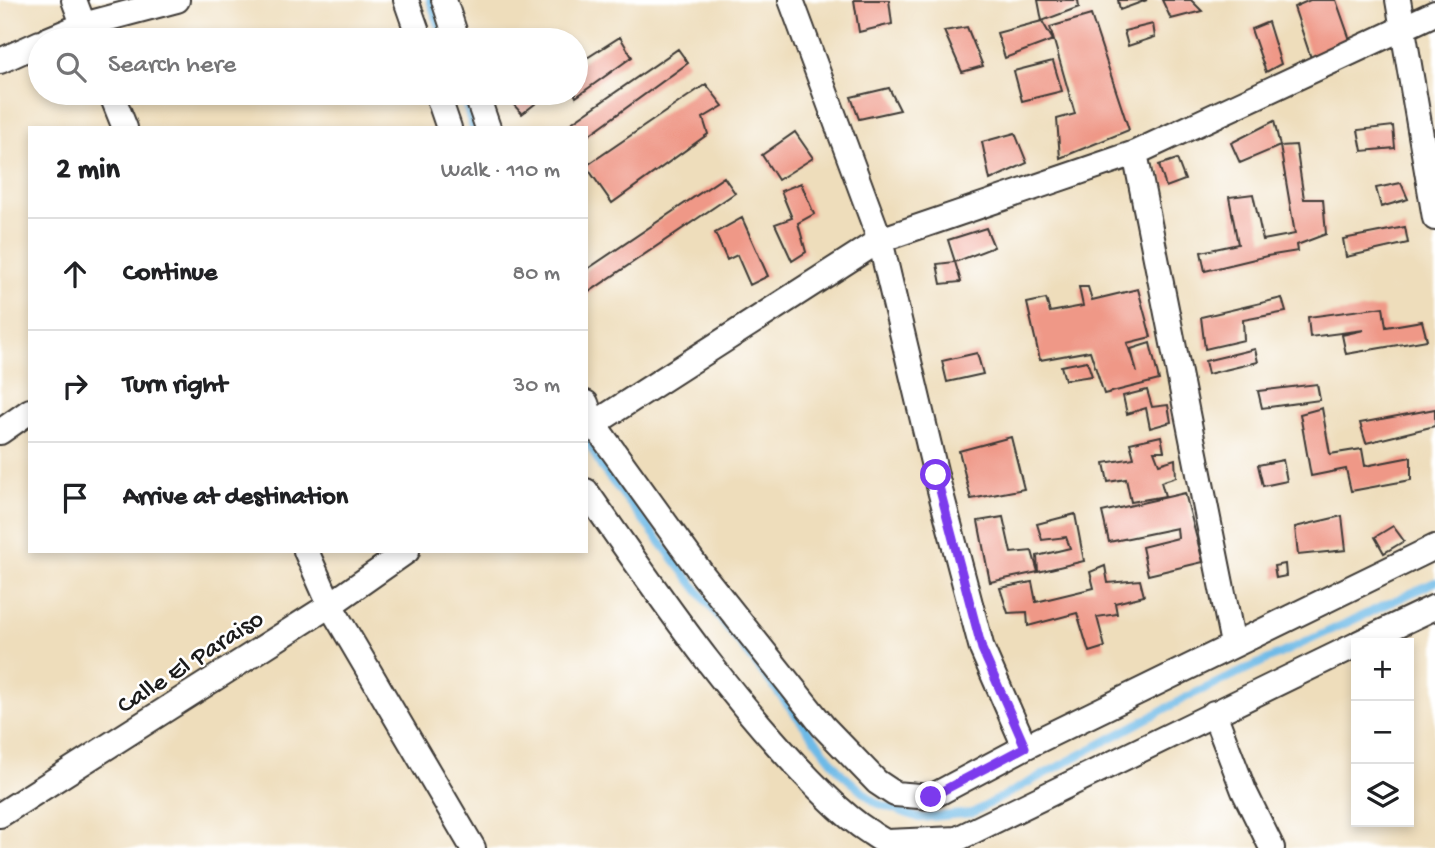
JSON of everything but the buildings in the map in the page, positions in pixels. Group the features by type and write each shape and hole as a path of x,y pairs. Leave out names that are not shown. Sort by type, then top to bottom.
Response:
{"street":[{"path":"74,0 84,28"},
{"path":"97,28 177,0"},
{"path":"406,0 416,28"},
{"path":"443,0 453,28"},
{"path":"791,0 880,240 936,475 982,649 1025,747"},
{"path":"1398,0 1435,218"},
{"path":"1435,13 1135,153 880,240 589,418 702,574 822,726 877,782 895,794 931,797 1025,747 1435,547"},
{"path":"0,61 28,48"},
{"path":"116,105 124,126"},
{"path":"441,105 448,126"},
{"path":"480,105 487,126"},
{"path":"1135,153 1233,644"},
{"path":"0,432 28,412"},
{"path":"588,494 671,614 752,715 827,797 871,834 890,845 950,844 1351,647"},
{"path":"307,553 330,605 473,848"},
{"name":"Calle El Paraiso","path":"0,815 330,605 404,553"},
{"path":"1370,638 1435,607"},
{"path":"1213,713 1244,791 1272,848"}],"waterway":[{"path":"430,0 440,28"},
{"path":"466,105 472,126"},
{"path":"588,442 601,467 842,774 876,803 920,818 972,813 1189,696 1435,582"}],"route":[{"path":"931,797 1025,747 982,649 936,475"}]}
